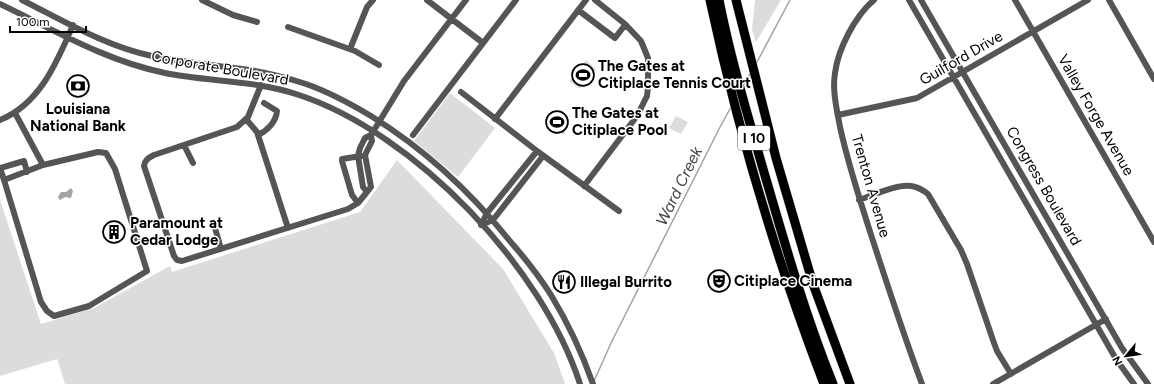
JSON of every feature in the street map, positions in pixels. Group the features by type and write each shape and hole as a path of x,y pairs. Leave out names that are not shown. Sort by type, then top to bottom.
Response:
{"highway":[{"path":"710,0 725,68 745,146 772,237 824,384"},
{"name":"I 10","path":"719,0 744,104 785,245 833,384"},
{"name":"I 10","path":"736,0 776,158 812,284 850,384"}],"street":[{"name":"Corporate Boulevard","path":"22,0 97,38 123,49 184,62 250,70 279,76 308,85 348,102 380,121 422,151 465,189 493,220 538,275 551,296 582,355 593,384"},
{"path":"202,0 233,15 257,22"},
{"path":"350,49 368,7 373,0"},
{"path":"427,0 483,43"},
{"path":"261,85 246,119 237,127 148,158 145,161 144,166 174,256 177,260 182,261 288,228 348,209 358,203 367,192 364,187 360,148 365,138 372,134 404,81 466,0"},
{"path":"413,135 516,0"},
{"path":"495,119 586,0"},
{"path":"584,186 637,116 647,96 649,74 648,58 641,41 625,25 595,0"},
{"name":"Trenton Avenue","path":"874,0 858,19 840,52 834,73 834,92 847,160 922,384"},
{"name":"Congress Boulevard","path":"909,0 1096,325 1116,359 1134,384"},
{"name":"Congress Boulevard","path":"921,0 1122,348 1148,384"},
{"name":"Valley Forge Avenue","path":"1015,0 1154,242"},
{"name":"Guilford Drive","path":"838,115 917,98 1088,0"},
{"path":"1109,0 1154,78"},
{"name":"Corporate Boulevard","path":"0,4 102,54 136,66 167,74 261,85 299,95 326,105 356,121 372,134 397,148 429,173 455,197 481,225 525,279 546,311 561,339 580,384"},
{"path":"578,10 615,38 625,25"},
{"path":"0,120 15,113 32,99 44,85 73,25"},
{"path":"288,27 350,49 379,65"},
{"path":"461,92 543,156 619,211"},
{"path":"258,136 266,131 277,111 264,103"},
{"path":"15,113 43,165"},
{"path":"246,119 257,132 288,228"},
{"path":"184,145 193,163"},
{"path":"481,225 487,213 537,151"},
{"path":"4,180 27,172 43,165 98,152 106,153 115,169 147,271 89,306 54,316 47,311 41,302 0,168 24,161 27,172"},
{"path":"1000,160 1010,154"},
{"path":"358,203 352,195 342,159 362,156"},
{"path":"481,225 493,220 543,156"},
{"path":"860,200 900,186 920,188 928,194 961,250 994,343 1011,374"},
{"path":"215,228 221,249"},
{"path":"1048,242 1058,237"},
{"path":"993,384 1106,319"}],"shaded area":[{"path":"755,0 781,0 756,42 752,30"},
{"name":"The Gates at Citiplace Tennis Court","path":"586,60 596,69 579,89 569,81"},
{"path":"450,93 495,128 458,177 414,141"},
{"name":"The Gates at Citiplace Pool","path":"556,112 558,115 560,112 566,118 565,121 569,124 563,134 558,131 555,134 546,124"},
{"path":"676,116 688,122 681,134 669,128"},
{"path":"397,160 503,269 554,353 565,384 65,384 57,359 0,376 0,200 41,324 94,308 170,266 172,272 360,212"},
{"path":"71,188 73,191 71,198 65,197 60,200 59,199 58,197 61,192 66,192"}],"waterway":[{"name":"Ward Creek","path":"756,64 790,0"},
{"name":"Ward Creek","path":"743,86 750,74"},
{"name":"Ward Creek","path":"594,381 612,341 731,107"}],"place":[{"name":"The Gates at Citiplace Tennis Court","path":"583,75"},
{"name":"Louisiana National Bank","path":"78,86"},
{"name":"The Gates at Citiplace Pool","path":"557,122"},
{"name":"Paramount at Cedar Lodge","path":"114,232"},
{"name":"Citiplace Cinema","path":"719,281"},
{"name":"Illegal Burrito","path":"564,282"}]}
